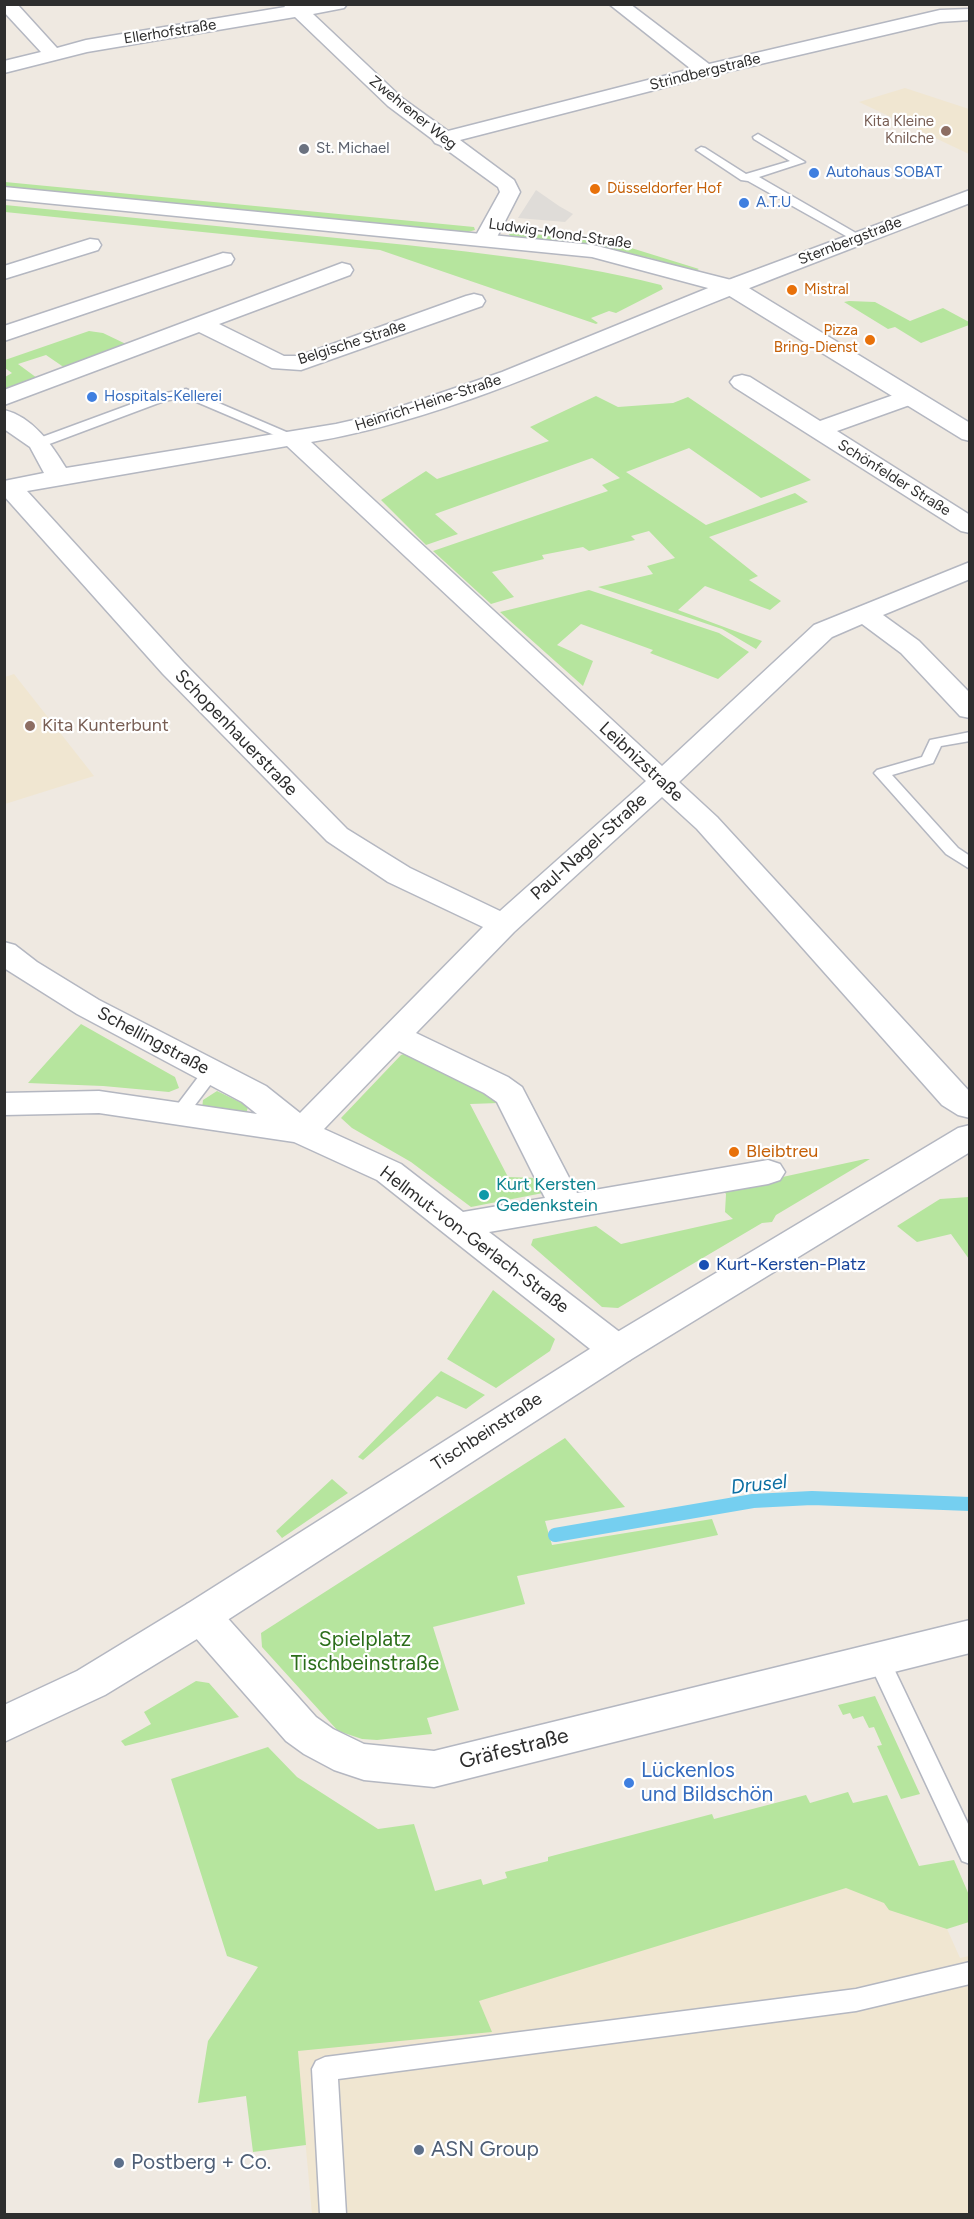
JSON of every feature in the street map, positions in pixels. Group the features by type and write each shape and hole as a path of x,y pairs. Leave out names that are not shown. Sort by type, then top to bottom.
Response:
{"street":[{"path":"7,4 52,54"},
{"name":"Ellerhofstraße","path":"4,67 114,40 295,8 338,4"},
{"path":"618,4 706,71"},
{"name":"Zwehrener Weg","path":"295,8 395,102 442,139 507,184 510,192 489,232"},
{"name":"Strindbergstraße","path":"442,139 706,71 940,16 969,14"},
{"name":"Ludwig-Mond-Straße","path":"4,178 489,232"},
{"name":"Ludwig-Mond-Straße","path":"4,193 627,241 711,267 724,276 731,287"},
{"name":"Sternbergstraße","path":"731,287 857,238 965,201"},
{"path":"4,273 90,245"},
{"path":"4,333 223,259"},
{"path":"4,398 342,270"},
{"path":"731,287 969,434"},
{"name":"Heinrich-Heine-Straße","path":"7,488 59,477 336,431 382,420 510,377 731,287"},
{"name":"Belgische Straße","path":"200,324 280,363 301,363 474,301"},
{"name":"Schönfelder Straße","path":"742,382 969,526"},
{"name":"Schönfelder Straße","path":"818,430 910,397"},
{"path":"4,417 39,443 59,477"},
{"name":"Leibnizstraße","path":"291,437 707,824 954,1097 969,1107"},
{"name":"Schopenhauerstraße","path":"7,488 173,668 337,835 399,875 503,925"},
{"name":"Paul-Nagel-Straße","path":"301,1132 503,925 662,782 823,632 969,570"},
{"path":"864,613 910,647 969,710"},
{"name":"Schellingstraße","path":"4,951 26,969 88,1007 254,1094 301,1132"},
{"path":"394,1035 496,1085 510,1095 566,1205"},
{"name":"Hellmut-von-Gerlach-Straße","path":"4,1104 99,1102 301,1132 389,1172 617,1350"},
{"name":"Tischbeinstraße","path":"4,1725 91,1683 201,1616 617,1350 969,1136"},
{"path":"458,1225 768,1172"},
{"name":"Gräfestraße","path":"201,1616 301,1729 321,1744 352,1760 382,1767 434,1769 969,1636"}],"lane":[{"path":"701,150 745,178 799,162 758,136"},
{"path":"750,177 857,238"},
{"path":"39,443 161,398 186,393 291,437"},
{"path":"969,736 935,743 928,760 882,773 952,850 969,864"},
{"path":"180,1113 211,1072"},
{"path":"878,1658 969,1854"},
{"path":"333,2214 325,2069 856,2000 969,1973"}],"shaded area":[{"name":"Kita Kleine Knilche","path":"905,88 969,109 969,154 859,102"},
{"path":"536,190 573,214 565,222 518,218"},
{"name":"Kita Kunterbunt","path":"14,674 94,776 5,804 5,677"},
{"path":"919,1866 960,1958 969,1956 969,2214 312,2214 297,2051 445,1999"}],"green space":[{"path":"5,182 474,227 475,230 468,232 5,187"},
{"path":"5,205 505,256 622,276 661,285 663,289 616,313 609,311 591,318 598,323 596,324 380,250 5,212"},
{"path":"514,232 628,247 699,269 694,272 650,258 595,246 510,236 509,234"},
{"path":"844,302 875,302 910,321 943,308 969,322 969,325 921,343 895,327 888,329"},
{"path":"89,331 103,333 128,345 65,368 46,355 18,364 37,378 5,389 5,377 12,373 5,368 5,360"},
{"path":"596,396 618,407 673,403 688,397 811,480 761,498 689,448 626,472 706,525 795,493 808,502 709,537 758,576 749,580 781,601 770,610 705,586 678,610 762,641 756,649 722,629 598,587 653,574 647,566 675,558 649,531 631,536 635,540 589,551 583,547 542,555 544,559 492,572 514,597 491,604 433,551 608,491 602,485 620,478 592,458 435,514 458,534 426,545 381,500 426,471 437,479 549,441 530,427"},
{"path":"589,590 719,633 749,652 718,679 650,653 653,650 581,624 557,645 593,661 583,686 500,612"},
{"path":"81,1024 175,1077 179,1088 169,1092 28,1083"},
{"path":"406,1053 496,1096 499,1103 470,1104 508,1177 537,1178 543,1193 471,1207 411,1162 352,1128 341,1118 401,1055"},
{"path":"217,1091 248,1106 247,1111 228,1113 202,1109 203,1100"},
{"path":"870,1159 776,1215 772,1222 762,1223 618,1308 602,1307 531,1245 533,1239 596,1226 621,1244 733,1219 725,1212 726,1194 723,1190"},
{"path":"969,1197 969,1259 951,1234 917,1242 897,1226 940,1199"},
{"path":"493,1290 555,1339 550,1351 496,1388 447,1359"},
{"path":"441,1371 485,1395 466,1409 437,1396 363,1460 358,1457"},
{"name":"Spielplatz Tischbeinstraße","path":"565,1438 625,1507 545,1521 552,1545 712,1519 718,1535 517,1576 525,1604 433,1627 459,1710 427,1718 432,1734 377,1740 362,1739 338,1731 262,1647 261,1633"},
{"path":"332,1479 348,1493 282,1538 276,1531"},
{"path":"196,1681 209,1683 239,1717 125,1746 121,1741 151,1724 144,1712"},
{"path":"875,1696 920,1794 901,1799 877,1746 882,1745 874,1727 869,1728 863,1716 853,1719 850,1713 843,1715 838,1705"},
{"path":"268,1747 297,1777 378,1829 414,1824 435,1891 481,1879 483,1885 507,1878 505,1872 548,1861 548,1857 712,1814 714,1819 806,1795 810,1803 848,1792 853,1803 887,1795 919,1866 954,1860 969,1895 969,1922 947,1929 889,1910 884,1903 846,1888 479,2001 492,2032 298,2051 306,2145 253,2152 246,2096 198,2103 208,2041 258,1967 227,1956 171,1779"}],"waterway":[{"name":"Drusel","path":"555,1535 753,1501 812,1498 970,1504"}],"place":[{"name":"Kita Kleine Knilche","path":"946,131"},
{"name":"St. Michael","path":"304,149"},
{"name":"Autohaus SOBAT","path":"814,173"},
{"name":"Düsseldorfer Hof","path":"595,189"},
{"name":"A.T.U","path":"744,203"},
{"name":"Mistral","path":"792,290"},
{"name":"Pizza Bring-Dienst","path":"870,340"},
{"name":"Hospitals-Kellerei","path":"92,397"},
{"name":"Kita Kunterbunt","path":"30,726"},
{"name":"Bleibtreu","path":"734,1152"},
{"name":"Kurt Kersten Gedenkstein","path":"484,1195"},
{"name":"Kurt-Kersten-Platz","path":"704,1265"},
{"name":"Lückenlos und Bildschön","path":"629,1783"},
{"name":"ASN Group","path":"419,2150"},
{"name":"Postberg + Co.","path":"119,2163"}]}
